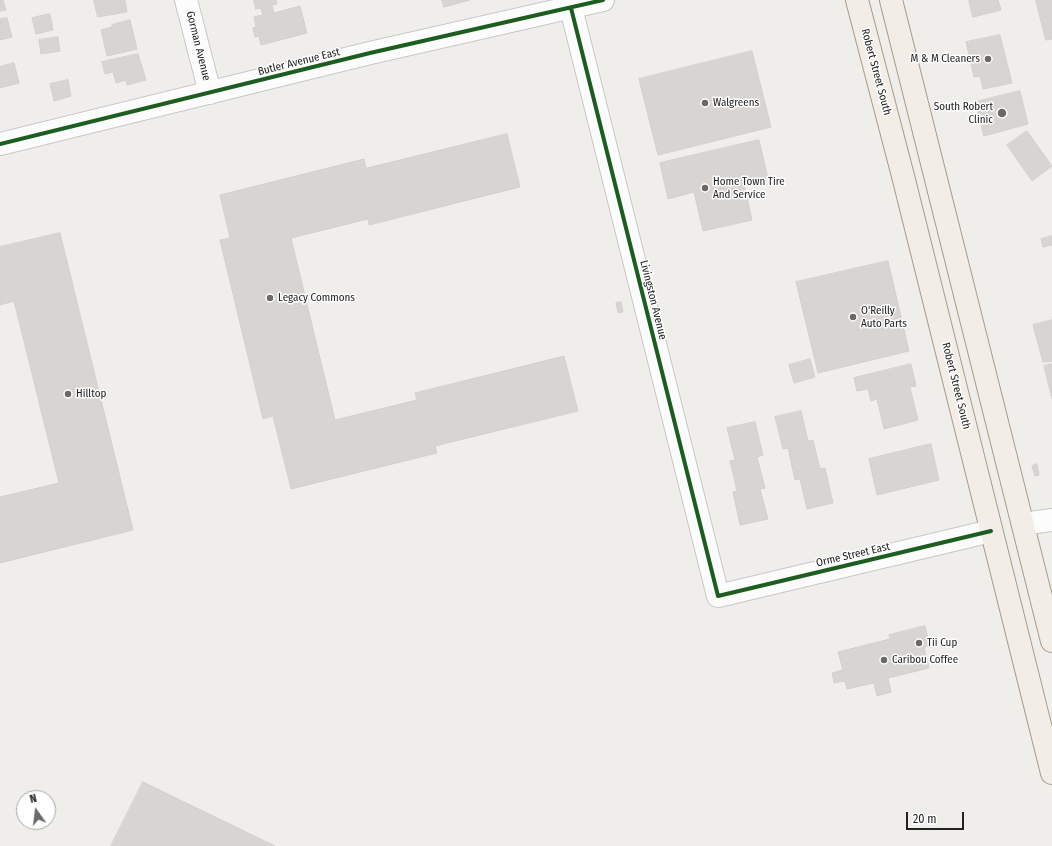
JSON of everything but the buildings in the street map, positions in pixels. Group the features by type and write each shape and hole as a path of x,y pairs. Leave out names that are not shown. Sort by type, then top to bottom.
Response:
{"main road":[{"name":"Robert Street South","path":"857,0 905,182 1052,774"},
{"path":"891,0 1052,640"},
{"path":"985,503 1011,521 1023,524"},
{"path":"991,531 1007,538 1032,561"}],"street":[{"name":"Gorman Avenue","path":"186,0 210,93"},
{"name":"Butler Avenue East","path":"0,144 370,53 532,8 571,8 603,0"},
{"name":"Livingston Avenue","path":"571,8 718,596"},
{"path":"1023,524 1052,520"},
{"name":"Orme Street East","path":"718,596 991,531"}],"cycle path":[{"path":"0,144 370,53 603,0"},
{"path":"571,8 718,596 991,531"}],"place":[{"name":"M & M Cleaners","path":"988,59"},
{"name":"Walgreens","path":"705,103"},
{"name":"South Robert Clinic","path":"1002,113"},
{"name":"Home Town Tire And Service","path":"705,188"},
{"name":"Legacy Commons","path":"270,298"},
{"name":"O'Reilly Auto Parts","path":"853,317"},
{"name":"Hilltop","path":"68,394"},
{"name":"Tii Cup","path":"919,643"},
{"name":"Caribou Coffee","path":"884,660"}]}
